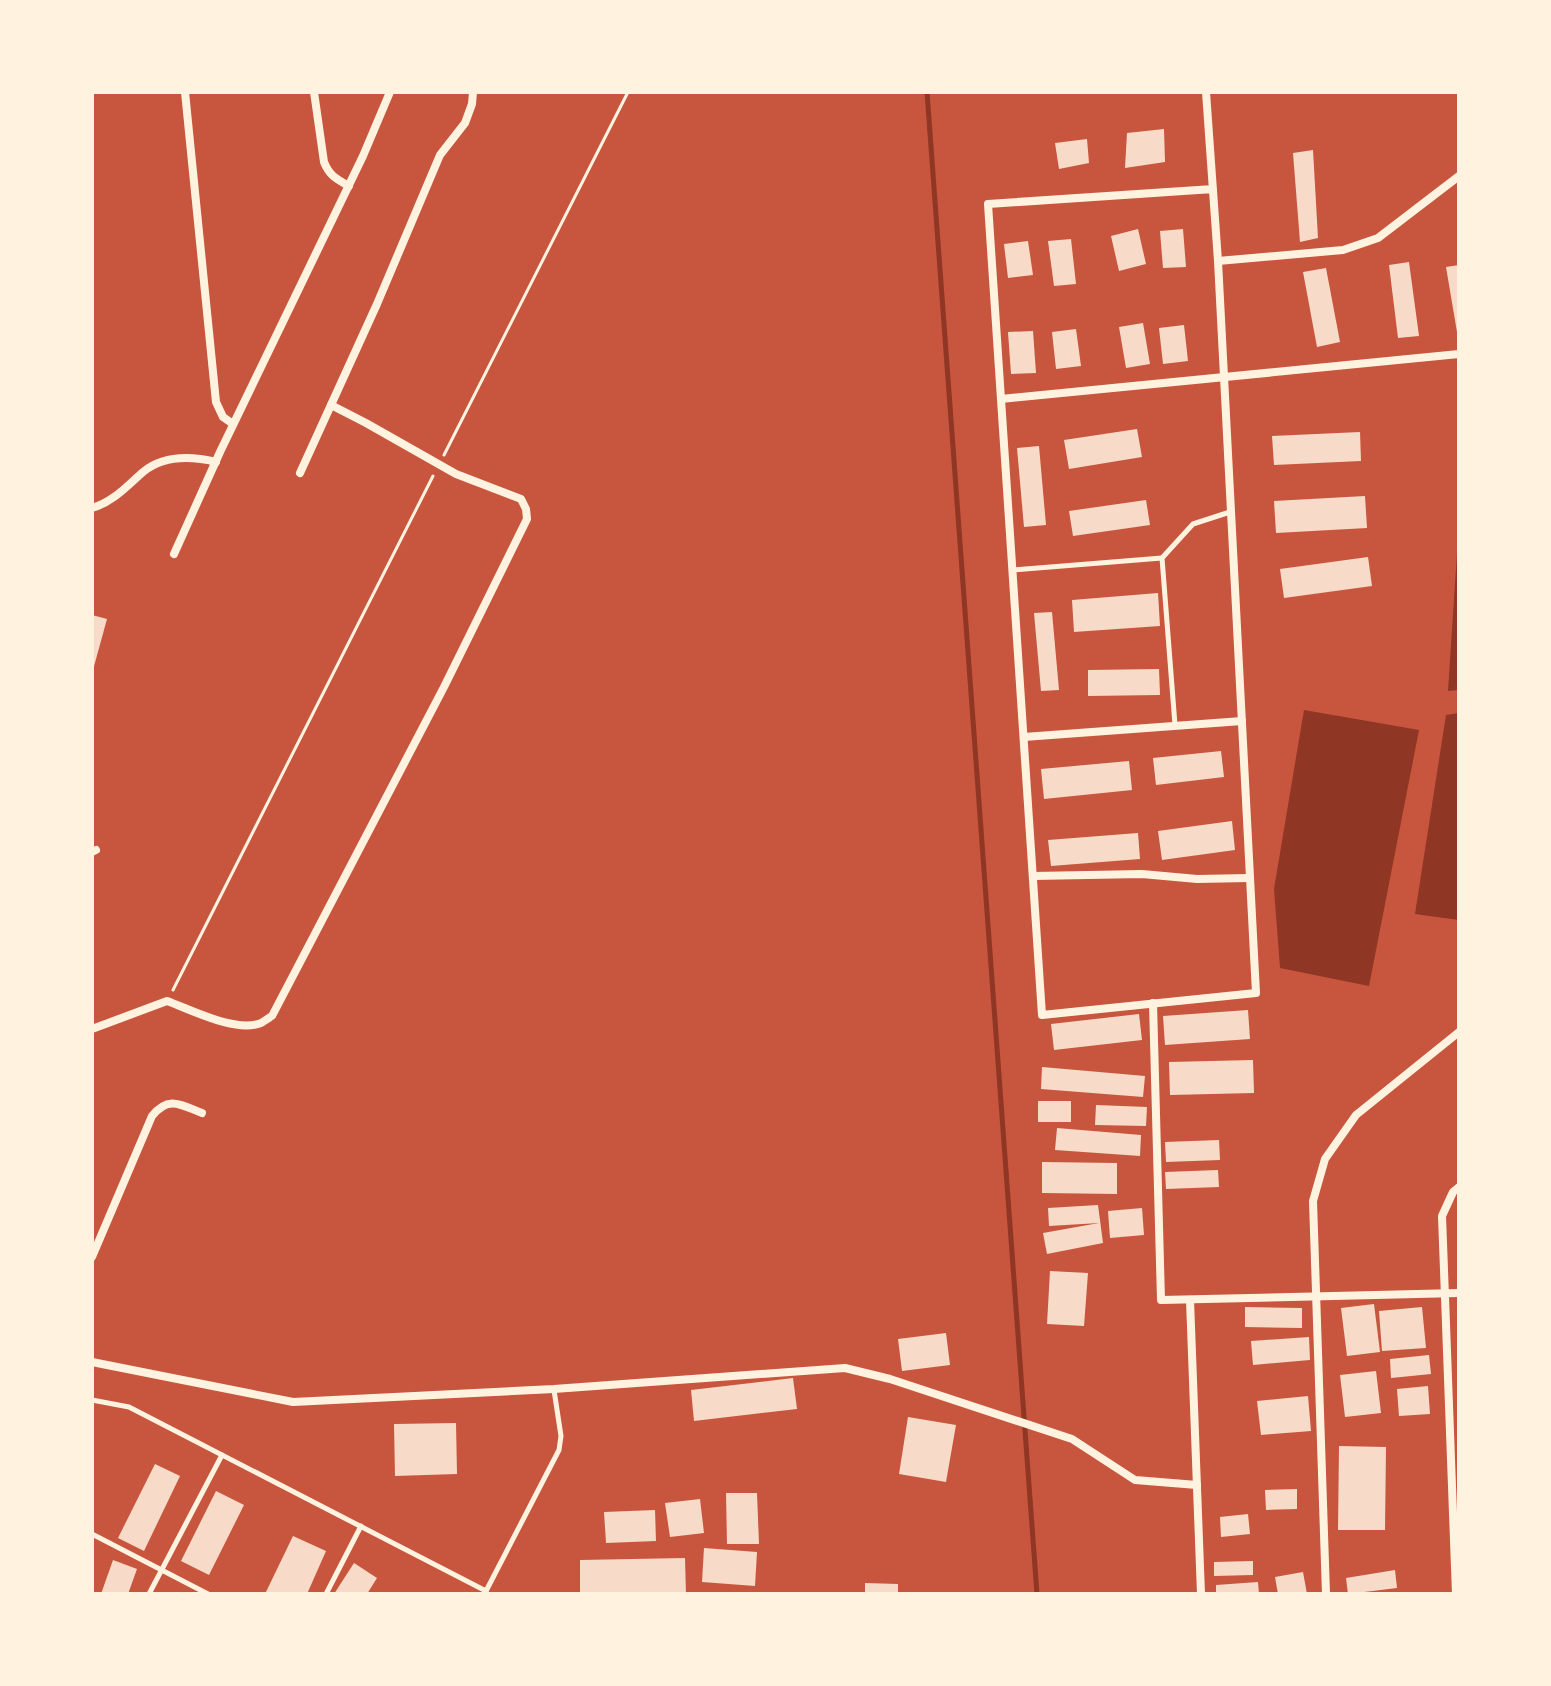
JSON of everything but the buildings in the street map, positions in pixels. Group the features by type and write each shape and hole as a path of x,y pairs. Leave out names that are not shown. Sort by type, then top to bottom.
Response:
{"street":[{"path":"185,92 216,402 223,417 233,424"},
{"path":"314,92 324,162 334,178 349,186"},
{"path":"174,554 233,424 349,186 390,92"},
{"path":"300,473 440,155 465,123 473,92"},
{"path":"1206,92 1213,189 1218,261 1256,993 1042,1015 988,204 1213,189"},
{"path":"1218,261 1343,250 1378,238 1459,176"},
{"path":"1001,399 1459,354"},
{"path":"92,1029 167,1001 238,1025 261,1023 272,1016 523,531 527,519 521,499 468,479 331,405"},
{"path":"92,508 117,496 156,463 197,457 216,462"},
{"path":"1024,737 1242,721"},
{"path":"1033,876 1142,874 1197,879 1250,878"},
{"path":"1153,1003 1161,1300 1459,1293"},
{"path":"1326,1594 1313,1201 1325,1159 1356,1115 1459,1032"},
{"path":"92,1257 152,1116 167,1103 177,1103 202,1113"},
{"path":"1456,1594 1442,1216 1453,1192 1459,1187"},
{"path":"1190,1300 1201,1594"},
{"path":"92,1362 293,1402 554,1389 845,1368 890,1379 1072,1439 1135,1480 1197,1485"},
{"path":"1449,1406 1459,1406"}],"lane":[{"path":"1012,570 1162,558 1193,524 1231,512"},
{"path":"1162,558 1175,725"},
{"path":"92,1400 129,1407 485,1593 559,1450 561,1436 554,1389"},
{"path":"149,1594 222,1455"},
{"path":"326,1594 361,1526"},
{"path":"92,1534 208,1594"}],"path":[{"path":"167,1001 628,92"}],"shaded area":[{"path":"1458,538 1459,690 1448,691"},
{"path":"1304,710 1419,730 1369,986 1280,968 1274,889"},
{"path":"1459,713 1459,920 1415,914 1446,715"}],"waterway":[{"path":"927,92 1037,1594"}]}
